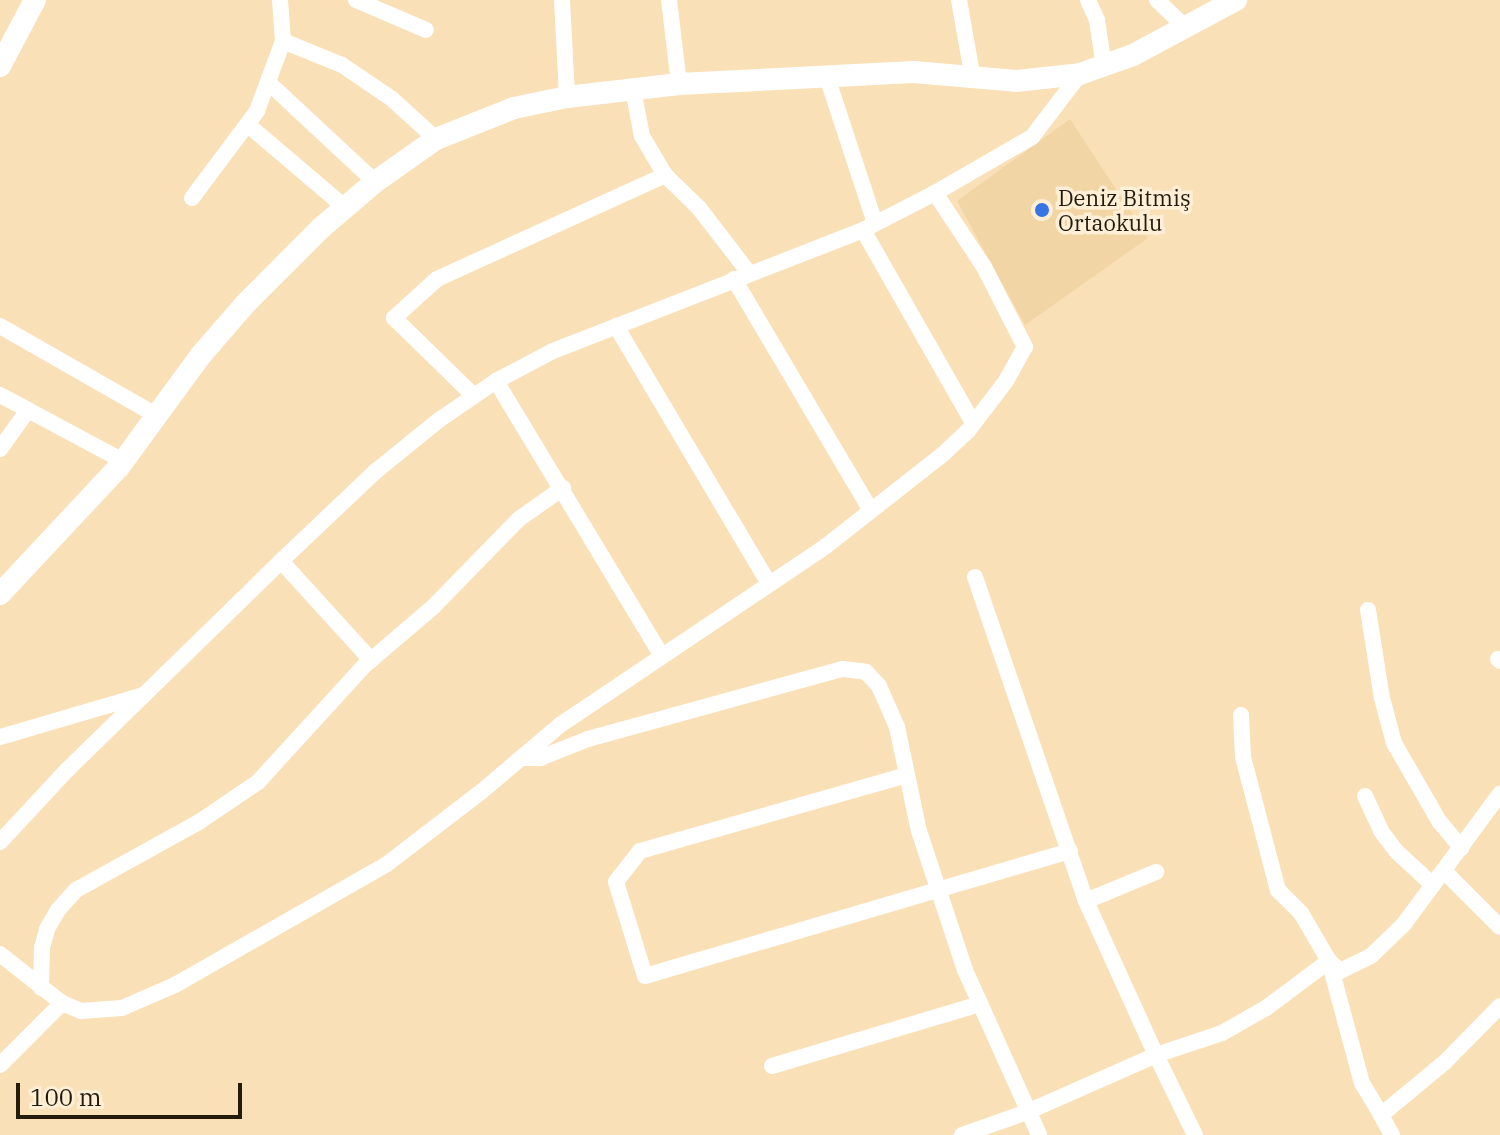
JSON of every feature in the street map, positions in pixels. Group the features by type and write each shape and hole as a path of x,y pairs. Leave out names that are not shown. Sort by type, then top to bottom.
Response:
{"street":[{"path":"0,66 35,0"},
{"path":"192,198 248,125 269,83 283,41 280,0"},
{"path":"356,0 426,30"},
{"path":"562,0 567,97"},
{"path":"669,0 679,84"},
{"path":"959,0 973,79"},
{"path":"1088,0 1097,20 1104,67"},
{"path":"0,594 123,461 246,303 375,182 436,139 502,111 567,97 679,84 826,74 914,72 1016,81 1080,74 1104,67 1187,29 1236,0"},
{"path":"1158,1 1187,29"},
{"path":"283,41 342,65 392,99 436,139"},
{"path":"826,74 869,226 973,423"},
{"path":"0,842 67,770 376,471 474,396 553,351 869,226 935,193 1032,137 1080,74"},
{"path":"269,83 375,182"},
{"path":"633,89 642,136 665,175 699,208 741,276 871,511"},
{"path":"248,125 346,208"},
{"path":"474,396 394,318 437,279 665,175"},
{"path":"0,954 62,1003 81,1011 122,1008 175,985 387,864 560,725 769,584 871,511 942,455 973,423 1006,381 1025,347 984,267 935,193"},
{"path":"0,326 156,415"},
{"path":"616,326 769,584"},
{"path":"496,381 662,656"},
{"path":"0,395 123,461"},
{"path":"0,449 28,410"},
{"path":"41,988 42,948 47,929 58,910 76,890 199,822 258,782 371,660 433,607 519,519 563,488"},
{"path":"281,561 371,660"},
{"path":"975,577 1086,901 1195,1135"},
{"path":"1368,610 1382,698 1394,743 1439,821 1462,848"},
{"path":"522,758 540,758 588,739 843,669 866,672 888,702 937,891 980,1004 1039,1135"},
{"path":"0,737 148,694"},
{"path":"1241,715 1243,757 1278,890 1301,913 1329,961 1362,1083 1392,1135"},
{"path":"907,775 640,851 616,882 645,976 1070,851"},
{"path":"1329,961 1340,971 1371,956 1404,924 1500,794"},
{"path":"1365,796 1381,831 1397,852 1433,885"},
{"path":"1444,871 1500,927"},
{"path":"1086,901 1156,872"},
{"path":"962,1135 1027,1112 1156,1055 1222,1033 1266,1008 1329,961"},
{"path":"0,1065 62,1003"},
{"path":"772,1066 980,1004"},
{"path":"1381,1115 1445,1062 1500,1006"}],"shaded area":[{"path":"1070,119 1148,238 1025,325 957,201"}],"place":[{"name":"Deniz Bitmiş Ortaokulu","path":"1042,210"}]}
